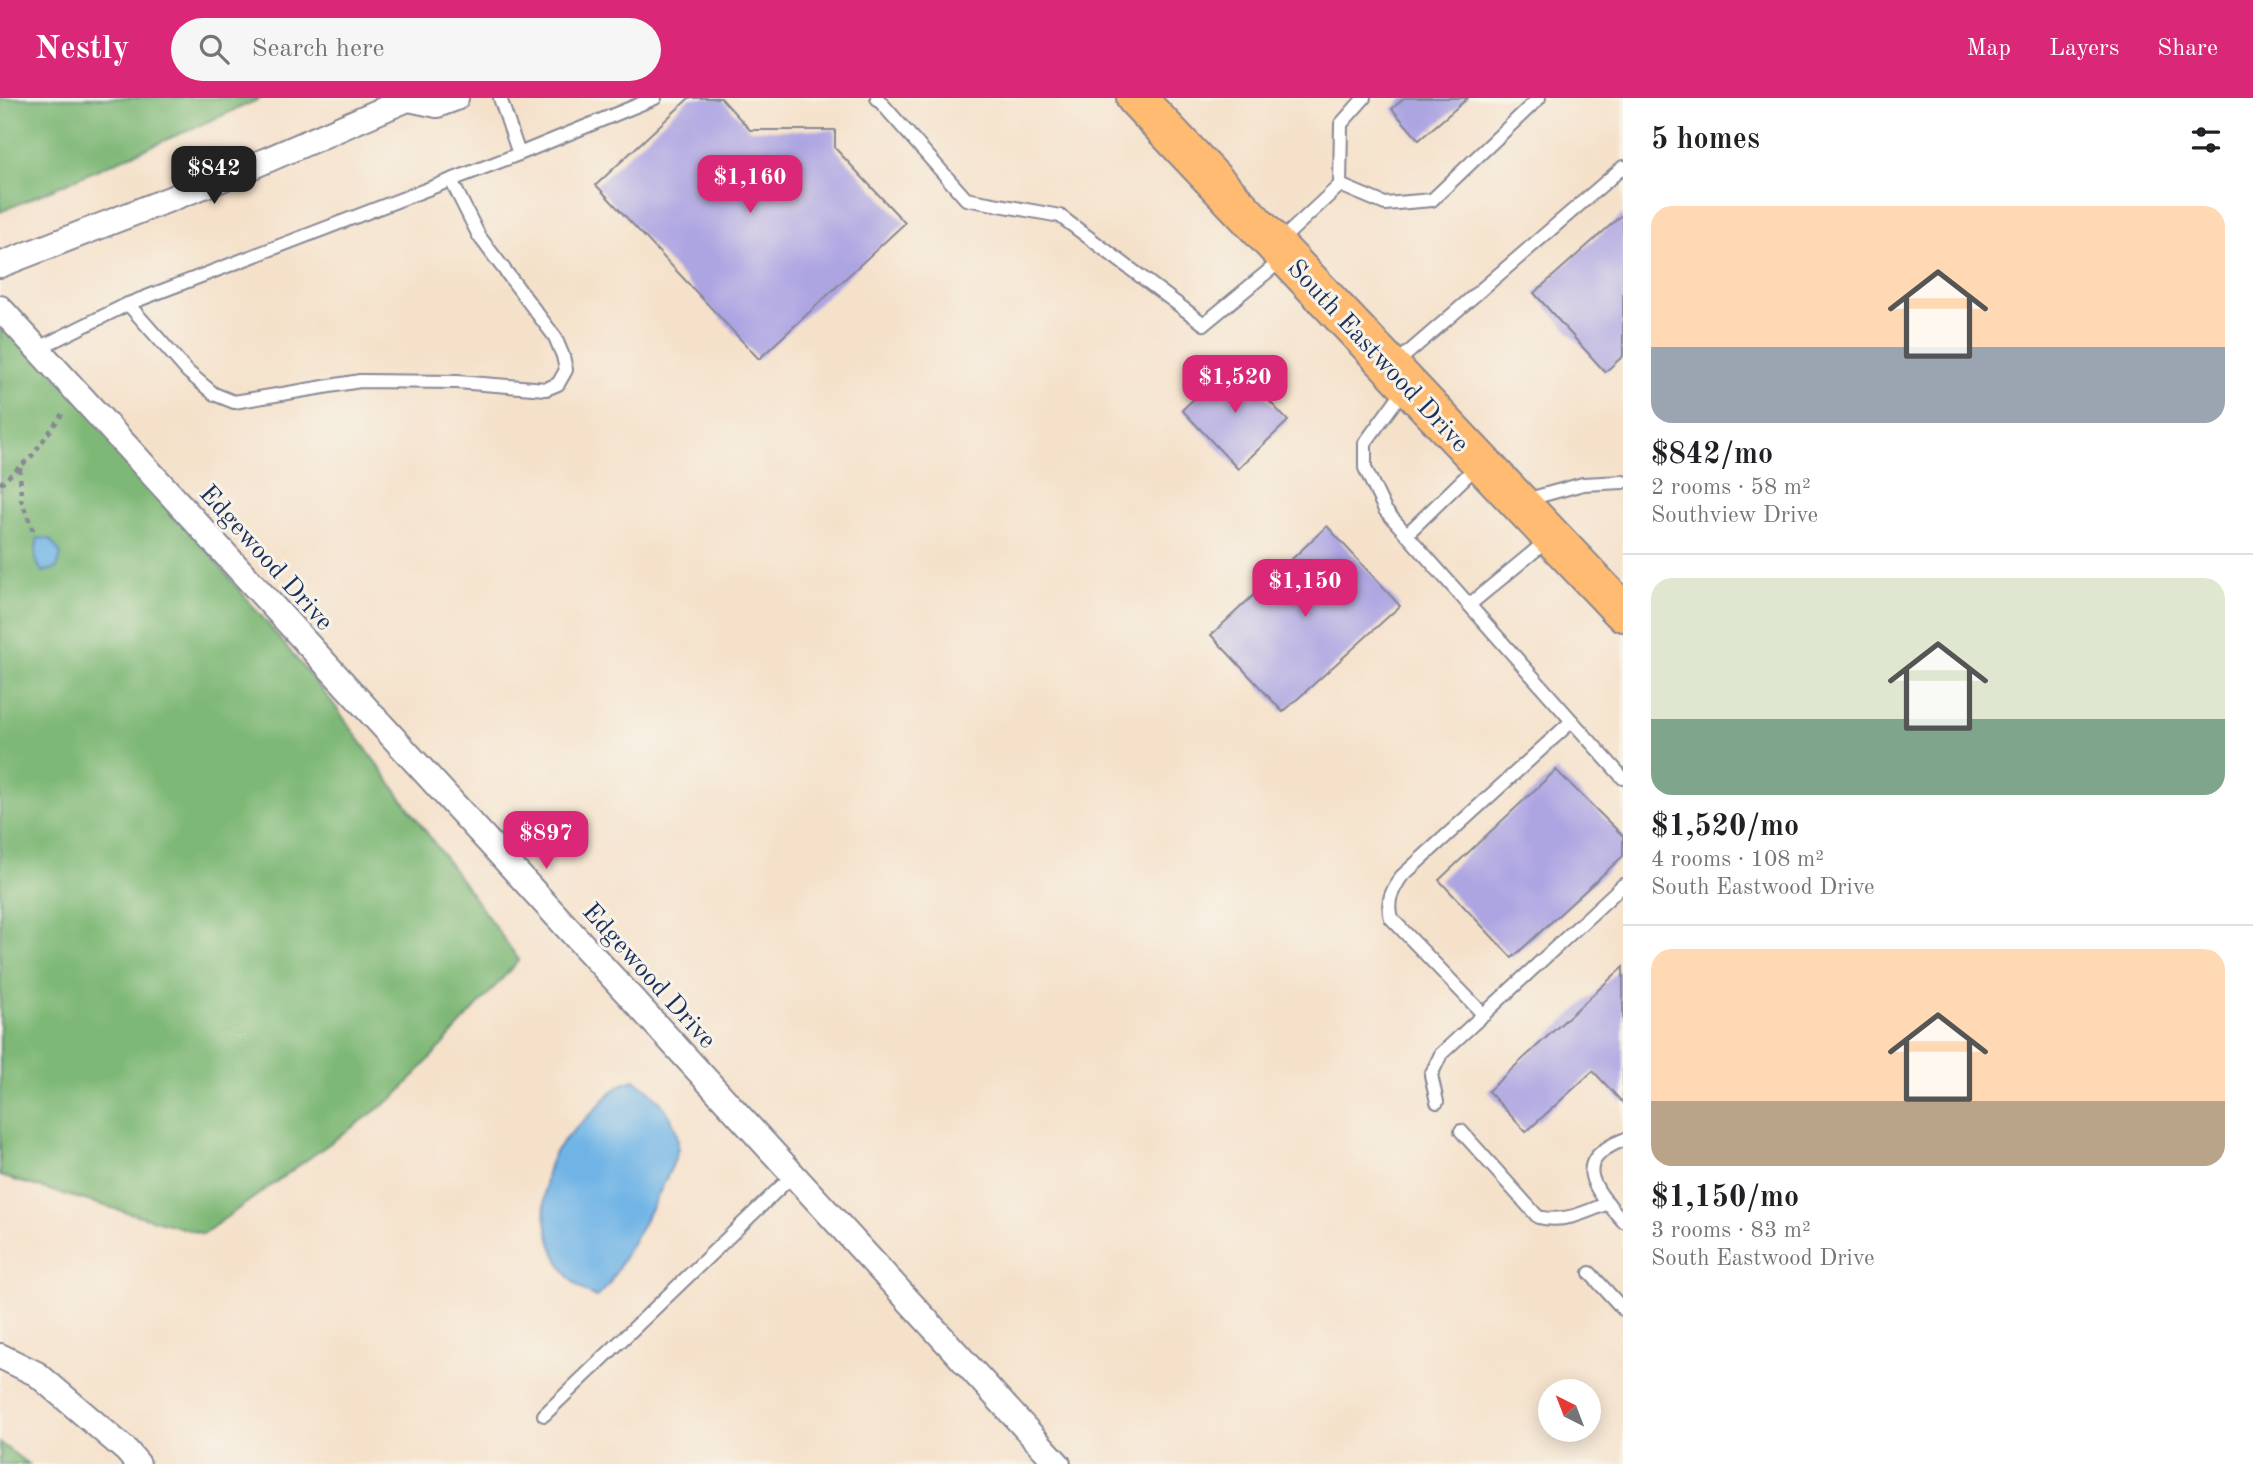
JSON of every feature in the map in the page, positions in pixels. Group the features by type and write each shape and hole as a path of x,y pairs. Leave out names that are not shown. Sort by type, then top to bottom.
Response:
{"main road":[{"name":"South Eastwood Drive","path":"1136,98 1518,502 1617,601"}],"street":[{"path":"0,265 237,173 409,99 437,105 456,98"},
{"name":"Edgewood Drive","path":"0,308 1058,1464"},
{"path":"0,1356 37,1374 130,1459"}],"lane":[{"path":"500,98 519,154"},
{"path":"37,349 128,304 519,154 655,98"},
{"path":"877,98 966,199 1060,216 1204,324 1281,251 1340,185 1341,124 1364,98"},
{"path":"1340,185 1385,204 1432,200 1539,98"},
{"path":"1623,167 1400,376 1365,443 1365,468 1385,510 1623,778"},
{"path":"128,304 188,372 214,394 234,402 360,381 457,382 546,389 558,384 566,370 555,337 480,236 451,180"},
{"path":"1407,534 1481,462"},
{"path":"1518,502 1583,484 1623,482"},
{"path":"1469,605 1552,537"},
{"path":"1484,1015 1391,918 1388,907 1391,893 1401,877 1572,721"},
{"path":"1437,1102 1431,1075 1441,1055 1623,886"},
{"path":"1461,1131 1538,1217 1552,1220 1573,1217 1608,1203"},
{"path":"1623,1140 1606,1147 1594,1161 1591,1179 1595,1189 1623,1221"},
{"path":"544,1415 793,1175"},
{"path":"1590,1273 1623,1309"}],"path":[{"path":"0,484 32,456 77,393"},
{"path":"20,467 21,499 33,531"}],"green space":[{"path":"0,98 262,98 0,212"},
{"path":"0,299 332,702 519,960 396,1096 203,1234 0,1176"},
{"path":"0,1443 28,1464 0,1464"}],"water":[{"path":"38,538 50,539 61,554 57,568 43,572 40,568 36,556"},
{"path":"635,1080 651,1092 665,1108 675,1127 678,1146 676,1157 648,1215 608,1286 597,1297 580,1288 556,1256 545,1214 547,1173 553,1156 565,1139 611,1092"}],"building":[{"path":"689,98 721,98 750,130 835,130 835,148 905,223 759,359 596,185"},
{"path":"1404,98 1468,98 1419,140 1392,109"},
{"path":"1623,214 1623,356 1605,372 1534,293"},
{"path":"1233,362 1288,421 1238,469 1182,410"},
{"path":"1327,526 1400,606 1283,712 1211,635"},
{"path":"1556,770 1623,836 1623,856 1512,958 1439,880"},
{"path":"1623,967 1623,1103 1593,1071 1526,1132 1488,1091"}]}
